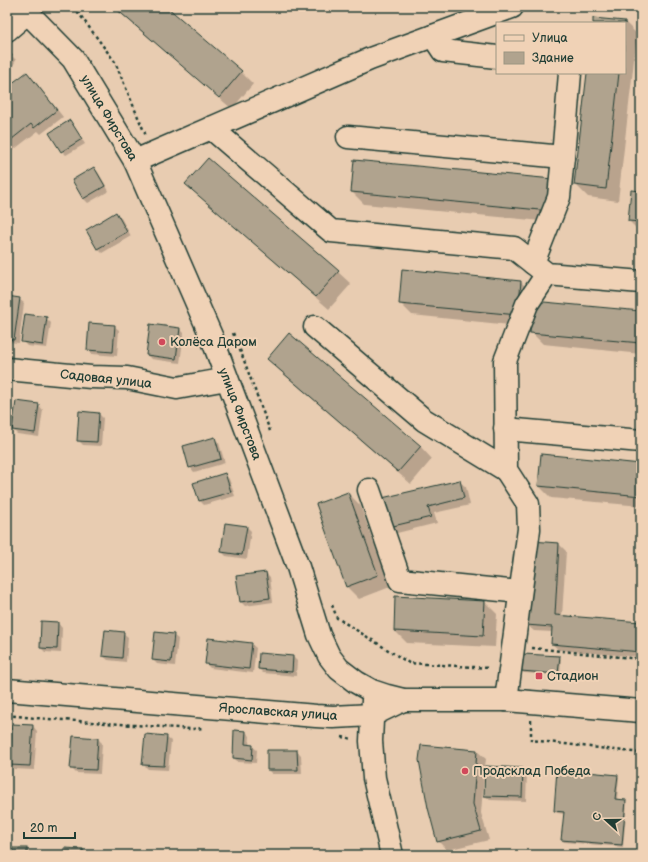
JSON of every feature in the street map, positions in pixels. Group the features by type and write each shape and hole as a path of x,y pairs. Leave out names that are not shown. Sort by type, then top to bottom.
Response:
{"main road":[{"path":"144,157 370,59 512,7"},
{"name":"улица Фирстова","path":"24,10 73,59 144,157 298,567 319,635 329,656 339,669 356,682 372,691 403,700"},
{"path":"7,30 24,10"},
{"path":"432,36 443,51 496,57"},
{"path":"506,470 505,361 540,268 558,198 570,74"},
{"path":"211,128 331,231 514,248 540,268 641,282"},
{"path":"348,137 563,157"},
{"path":"315,327 424,420 506,470 528,504 529,529 506,700"},
{"name":"Садовая улица","path":"7,369 91,377 127,378 177,388 227,379"},
{"path":"505,429 641,441"},
{"path":"369,490 400,580 520,592"},
{"name":"Ярославская улица","path":"7,690 333,717 372,715 403,700 506,700 641,711"},
{"path":"372,691 373,702 371,741 374,778 392,855"}],"path":[{"path":"74,7 115,62 144,157"},
{"path":"233,333 271,435"},
{"path":"331,604 337,618 409,663 497,668"},
{"path":"513,646 641,659"},
{"path":"7,716 191,729 206,727"},
{"path":"340,737 371,741"},
{"path":"530,740 641,753"}],"building":[{"path":"114,7 167,7 242,71 219,98"},
{"path":"593,18 625,21 625,22 593,22"},
{"path":"7,53 12,55 7,65"},
{"path":"27,72 57,110 34,128 31,124 7,143 7,87"},
{"path":"587,74 619,74 606,189 574,185"},
{"path":"70,120 82,139 61,152 49,133"},
{"path":"208,158 339,271 316,297 185,184"},
{"path":"354,160 553,179 550,211 351,192"},
{"path":"94,167 105,186 83,199 72,180"},
{"path":"631,190 641,191 641,222 628,221"},
{"path":"116,212 127,232 97,249 86,230"},
{"path":"402,269 521,281 518,315 399,304"},
{"path":"7,296 20,298 14,340 7,339"},
{"path":"533,301 641,311 641,343 530,333"},
{"path":"25,314 47,317 43,345 21,342"},
{"path":"89,323 115,325 113,352 87,350"},
{"path":"150,324 180,328 176,359 146,355"},
{"path":"289,333 421,446 398,472 267,359"},
{"path":"16,401 39,404 35,433 12,430"},
{"path":"79,411 99,413 97,442 77,441"},
{"path":"215,437 221,459 189,468 183,446"},
{"path":"541,454 641,464 641,496 538,486"},
{"path":"225,473 231,492 199,501 193,483"},
{"path":"460,480 464,498 428,507 431,517 389,527 382,498"},
{"path":"348,492 378,575 346,587 316,504"},
{"path":"225,523 247,526 242,555 221,552"},
{"path":"531,541 559,543 555,615 641,622 641,652 551,644 552,627 526,625"},
{"path":"266,572 270,598 240,602 236,576"},
{"path":"395,596 485,601 483,636 394,631"},
{"path":"41,621 58,622 57,649 40,648"},
{"path":"105,630 124,632 122,658 102,656"},
{"path":"155,632 174,634 171,662 152,660"},
{"path":"208,638 252,643 249,669 205,664"},
{"path":"259,653 293,656 292,672 258,669"},
{"path":"523,654 560,656 558,674 521,671"},
{"path":"12,724 33,725 30,766 9,765"},
{"path":"234,730 246,731 245,744 253,745 252,760 233,758"},
{"path":"145,734 167,736 164,766 142,765"},
{"path":"73,736 98,738 96,770 70,769"},
{"path":"421,745 477,750 473,804 481,831 437,842 428,808 419,760"},
{"path":"267,750 297,750 298,770 267,770"},
{"path":"485,766 523,768 522,797 484,796"},
{"path":"557,769 618,775 615,799 626,800 622,845 561,840 564,812 554,811"},
{"path":"639,781 641,781 641,804 639,804"},
{"path":"7,848 27,848 27,855 7,855"},
{"path":"64,848 83,849 83,855 64,855"}],"place":[{"name":"Колёса Даром","path":"162,342"},
{"name":"Стадион","path":"539,676"},
{"name":"Продсклад Победа","path":"465,771"}]}
